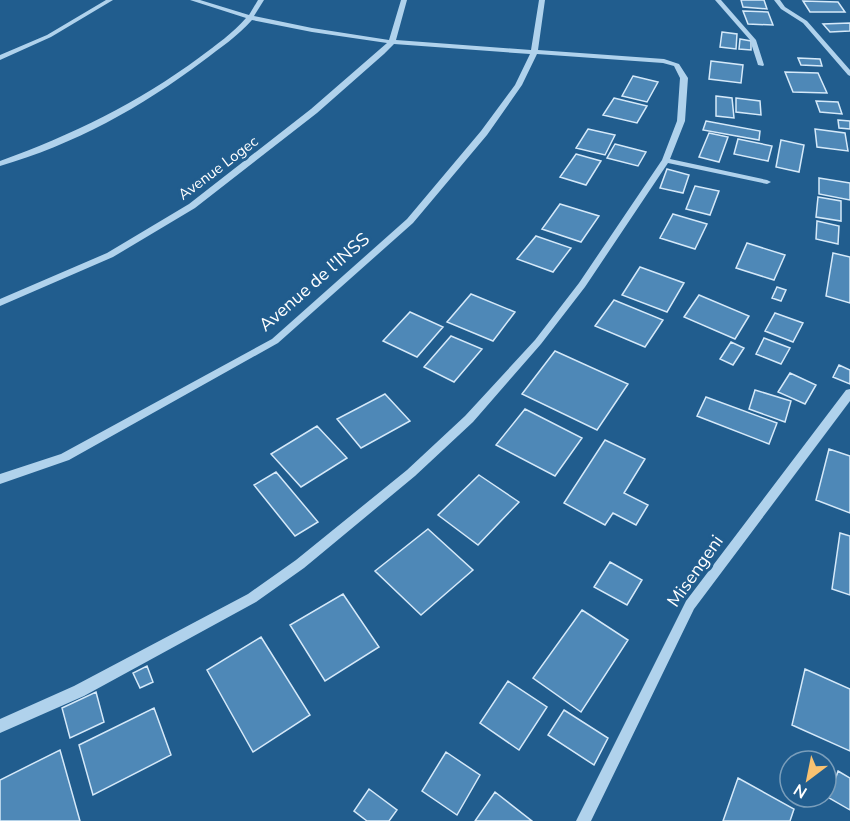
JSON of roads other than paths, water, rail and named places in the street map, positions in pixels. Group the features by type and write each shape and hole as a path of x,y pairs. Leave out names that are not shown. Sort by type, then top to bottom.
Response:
{"street":[{"path":"0,58 49,36 110,0"},
{"path":"0,726 79,691 252,598 300,564 411,473 469,419 538,342 582,285 666,160 681,121 684,78 677,65 649,59 392,42 253,18 192,0"},
{"path":"0,164 66,140 121,114 166,87 253,18 261,0"},
{"name":"Avenue Logec","path":"0,303 110,255 192,206 368,66 392,42 404,0"},
{"name":"Avenue de l'INSS","path":"0,479 65,457 275,341 410,221 484,133 518,85 534,53 542,0"},
{"path":"718,0 753,40 760,65"},
{"path":"777,0 783,8 805,22 850,74"},
{"path":"666,160 767,182"},
{"name":"Misengeni","path":"583,821 690,605 850,393"}]}
